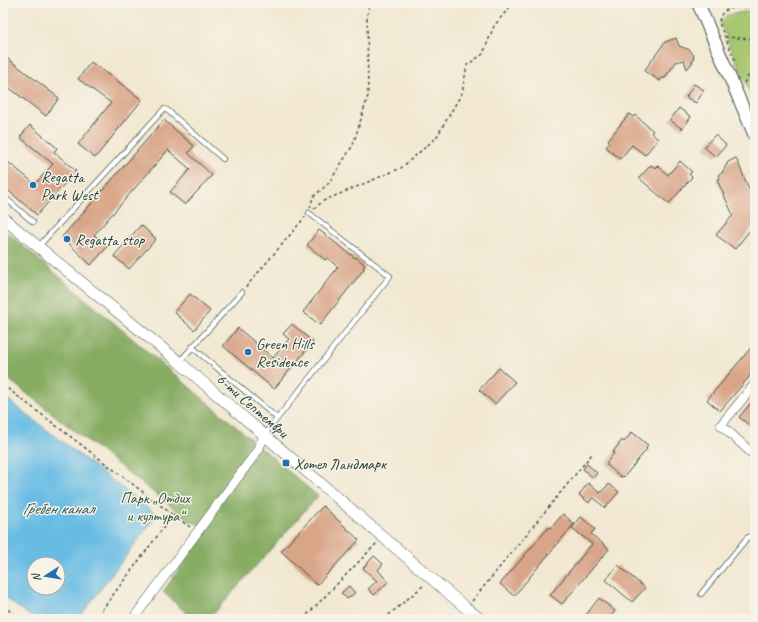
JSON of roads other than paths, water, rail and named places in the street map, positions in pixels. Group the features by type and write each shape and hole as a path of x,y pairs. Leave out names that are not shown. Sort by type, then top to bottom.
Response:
{"main road":[{"path":"698,3 754,130"}],"street":[{"name":"6-ти Септември","path":"3,218 178,362 431,579 480,619"},
{"path":"755,384 721,426 755,456"},
{"path":"133,619 258,450 264,436"}],"lane":[{"path":"38,247 164,109 223,159"},
{"path":"3,196 33,222"},
{"path":"264,436 390,276 309,213"},
{"path":"178,362 242,292"},
{"path":"192,347 277,418"},
{"path":"701,594 748,538 755,534"}],"water":[{"name":"Гребен канал","path":"3,396 157,515 78,619 34,619 3,596"}],"place":[{"name":"Regatta Park West","path":"33,185"},
{"name":"Regatta stop","path":"67,239"},
{"name":"Green Hills Residence","path":"248,352"},
{"name":"Хотел Ландмарк","path":"286,463"}],"park label":[{"name":"Парк „Отдих и култура“","path":"155,506"}]}
